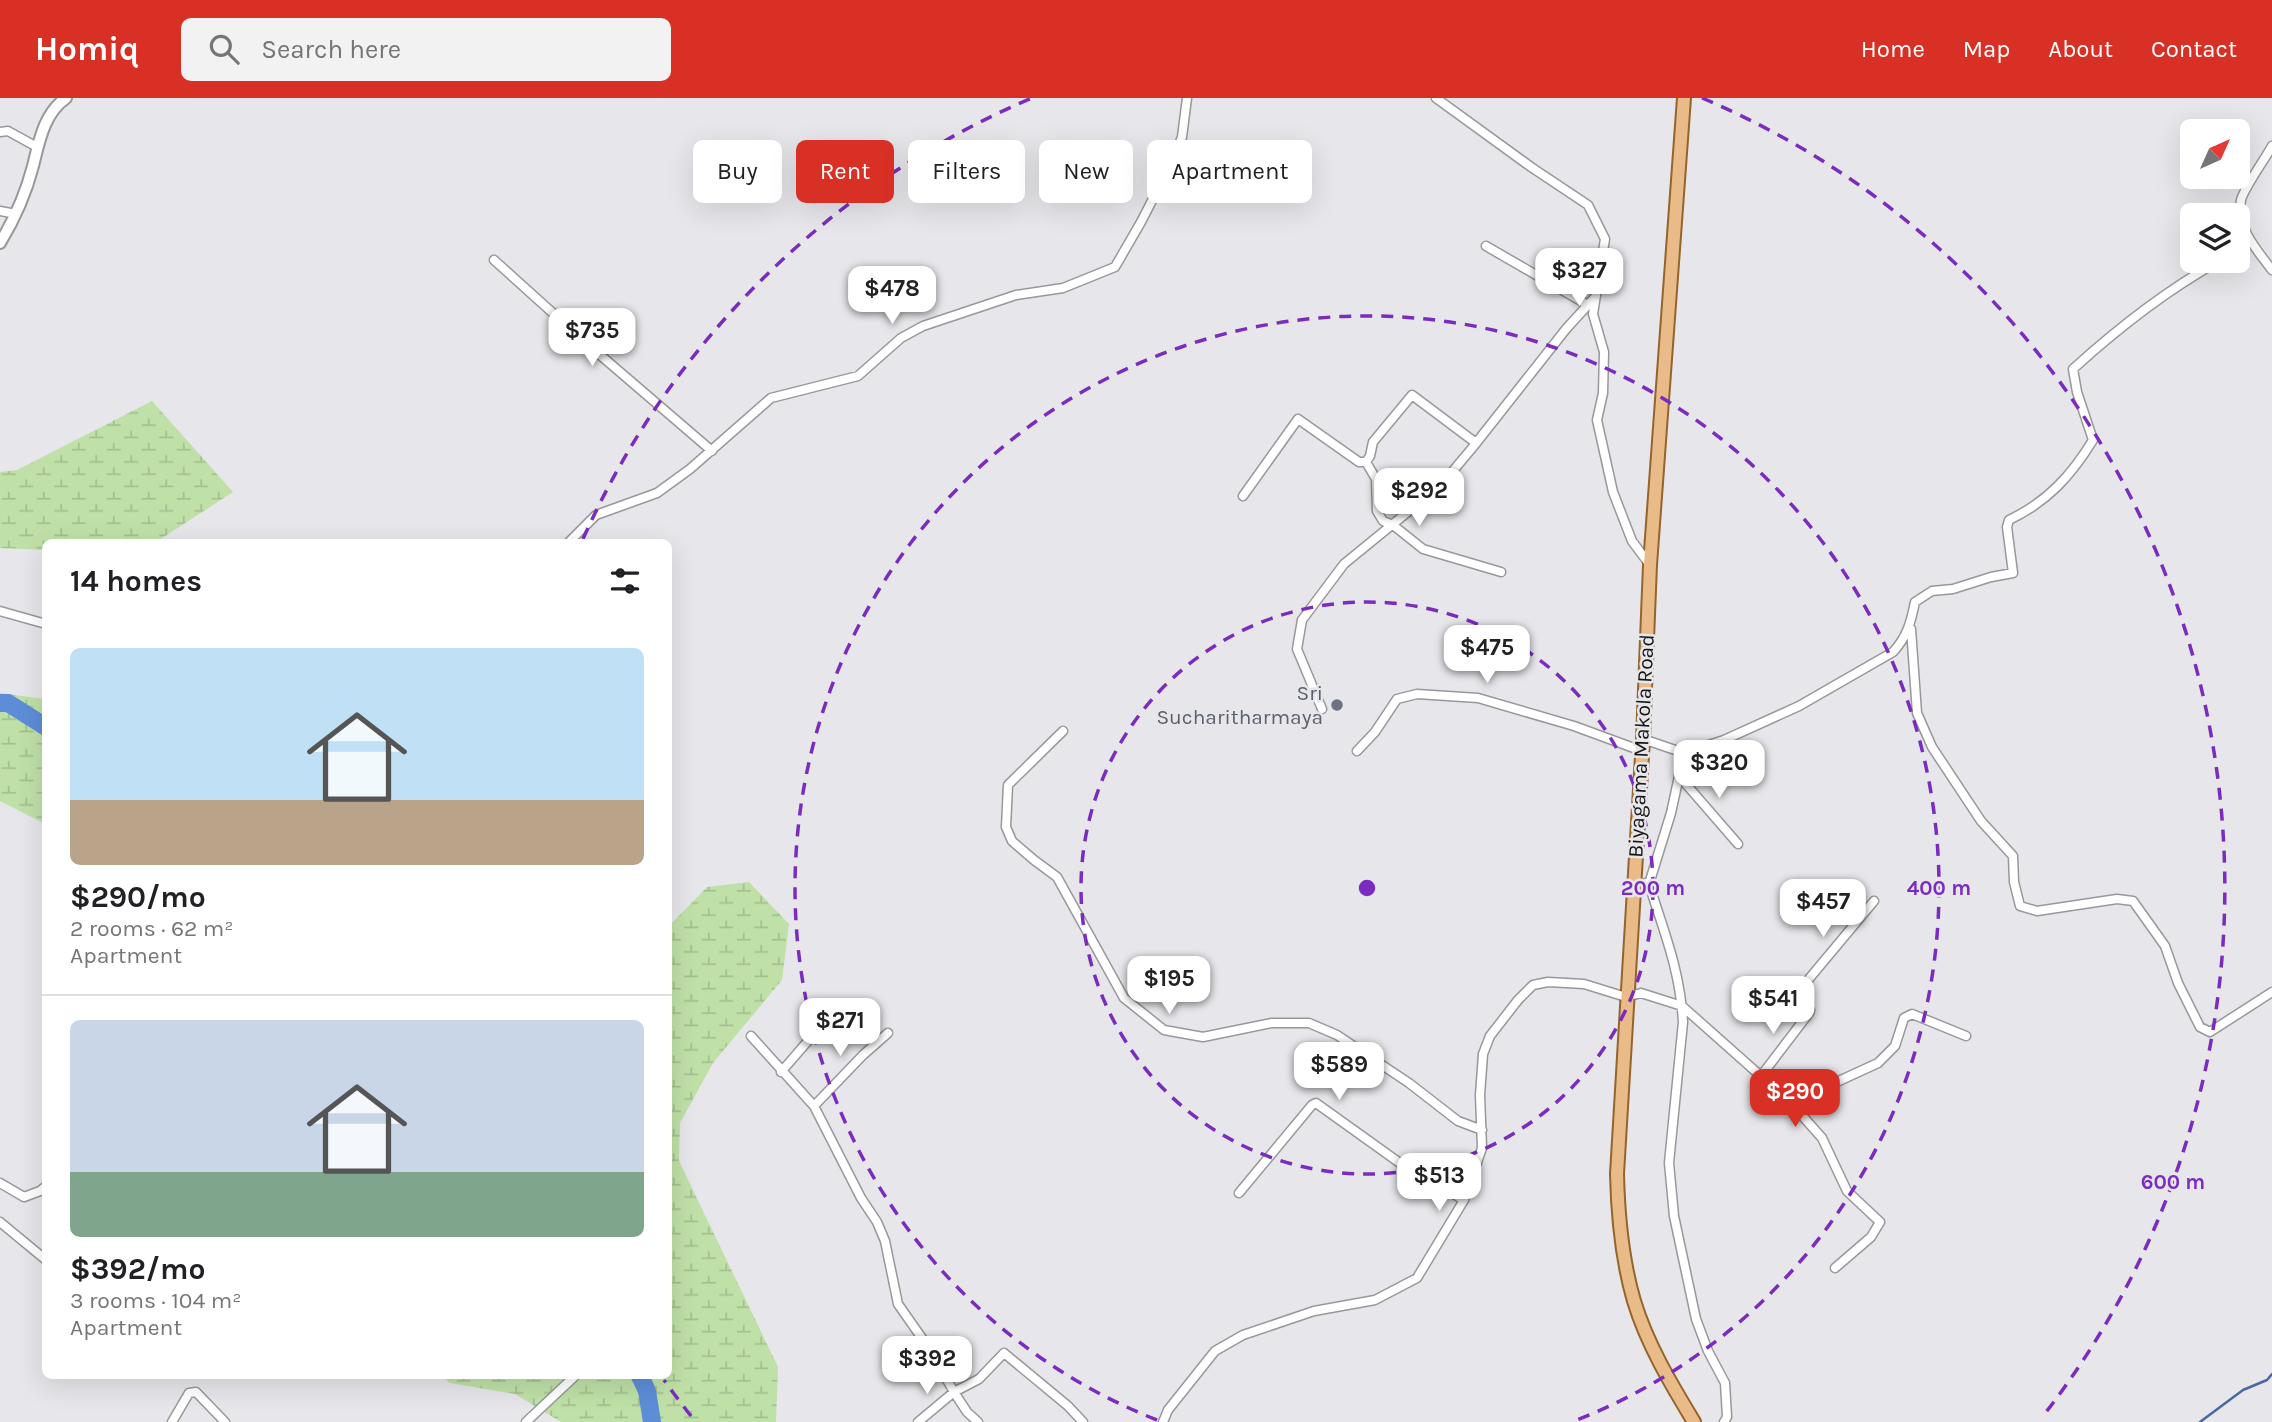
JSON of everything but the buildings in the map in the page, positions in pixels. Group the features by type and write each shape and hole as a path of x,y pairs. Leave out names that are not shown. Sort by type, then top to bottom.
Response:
{"main road":[{"name":"Biyagama Makola Road","path":"1684,98 1650,565 1617,1174 1620,1237 1634,1302 1655,1352 1694,1422"}],"street":[{"path":"0,243 16,214 42,130 56,104 66,98"},
{"path":"572,539 596,515 657,493 712,451 771,398 858,376 901,338 923,326 1016,295 1063,288 1115,267 1174,158 1182,137 1187,98"},
{"path":"1436,98 1588,205 1605,239 1593,314 1604,352 1603,393 1597,420 1613,492 1632,541 1650,565"},
{"path":"0,132 8,131 37,148"},
{"path":"2241,203 2272,146"},
{"path":"0,211 16,214"},
{"path":"2250,241 2272,270"},
{"path":"1486,246 1588,305"},
{"path":"494,260 712,451"},
{"path":"1357,751 1375,732 1398,699 1417,694 1478,698 1642,745 1684,753 1724,740 1799,706 1893,652 1904,640 1915,602 1932,590 1953,589 2013,573 2007,527 2009,520 2032,508 2076,468 2094,440 2077,392 2073,369 2197,273"},
{"path":"1322,709 1297,649 1303,620 1344,564 1441,484 1538,363 1596,296"},
{"path":"1243,496 1298,419 1359,462 1366,461 1373,442 1412,395 1476,443"},
{"path":"1366,461 1376,479 1377,511 1383,521 1393,525 1423,549 1501,572"},
{"path":"0,611 42,623"},
{"path":"1910,624 1917,713 1932,747 1981,821 2013,856 2014,882 2020,906 2037,911 2117,899 2133,901 2165,946 2178,983 2200,1027 2210,1032 2272,992"},
{"path":"1062,731 1008,785 1006,827 1012,841 1057,877 1124,998 1164,1030 1203,1037 1272,1023 1309,1023 1337,1035 1409,1083 1458,1121 1482,1130"},
{"path":"1684,753 1671,813 1648,884 1675,964 1682,1006 1683,1022 1669,1163 1674,1216 1696,1319 1708,1351 1725,1383 1727,1417 1724,1422"},
{"path":"1679,776 1738,844"},
{"path":"1633,881 1648,884"},
{"path":"1761,1076 1809,1013 1808,1007 1796,995 1874,901"},
{"path":"1163,1422 1168,1410 1216,1351 1243,1335 1314,1311 1376,1300 1417,1278 1464,1200 1482,1149 1480,1095 1483,1054 1490,1036 1533,985 1548,982 1584,984 1626,997 1641,993 1682,1006 1791,1103 1822,1138 1847,1191 1880,1222 1871,1237 1835,1268"},
{"path":"781,1072 840,1004"},
{"path":"1791,1103 1878,1063 1895,1046 1904,1018 1912,1014 1966,1035"},
{"path":"814,1106 863,1055 888,1034"},
{"path":"751,1035 781,1072 814,1106 886,1241 898,1304 967,1412 978,1422"},
{"path":"1239,1193 1316,1103 1404,1166 1464,1200"},
{"path":"0,1183 24,1196 42,1189"},
{"path":"0,1222 42,1256"},
{"path":"919,1422 954,1392 979,1379 1004,1353 1068,1406 1083,1422"},
{"path":"526,1422 572,1379"},
{"path":"172,1422 189,1393 196,1392 225,1422"}],"green space":[{"path":"152,401 233,492 161,539 42,539 42,550 0,548 0,472 17,470"},
{"path":"0,693 42,699 42,822 0,801"},
{"path":"749,882 789,924 782,980 713,1063 680,1123 679,1161 778,1367 776,1422 561,1422 515,1394 450,1383 445,1379 672,1379 672,923 707,887"}],"waterway":[{"path":"0,703 8,703 42,724"},
{"path":"2200,1422 2243,1390 2267,1380 2272,1374"},
{"path":"641,1379 647,1391 652,1422"}],"place":[{"name":"Sri Sucharitharmaya","path":"1337,705"}]}
